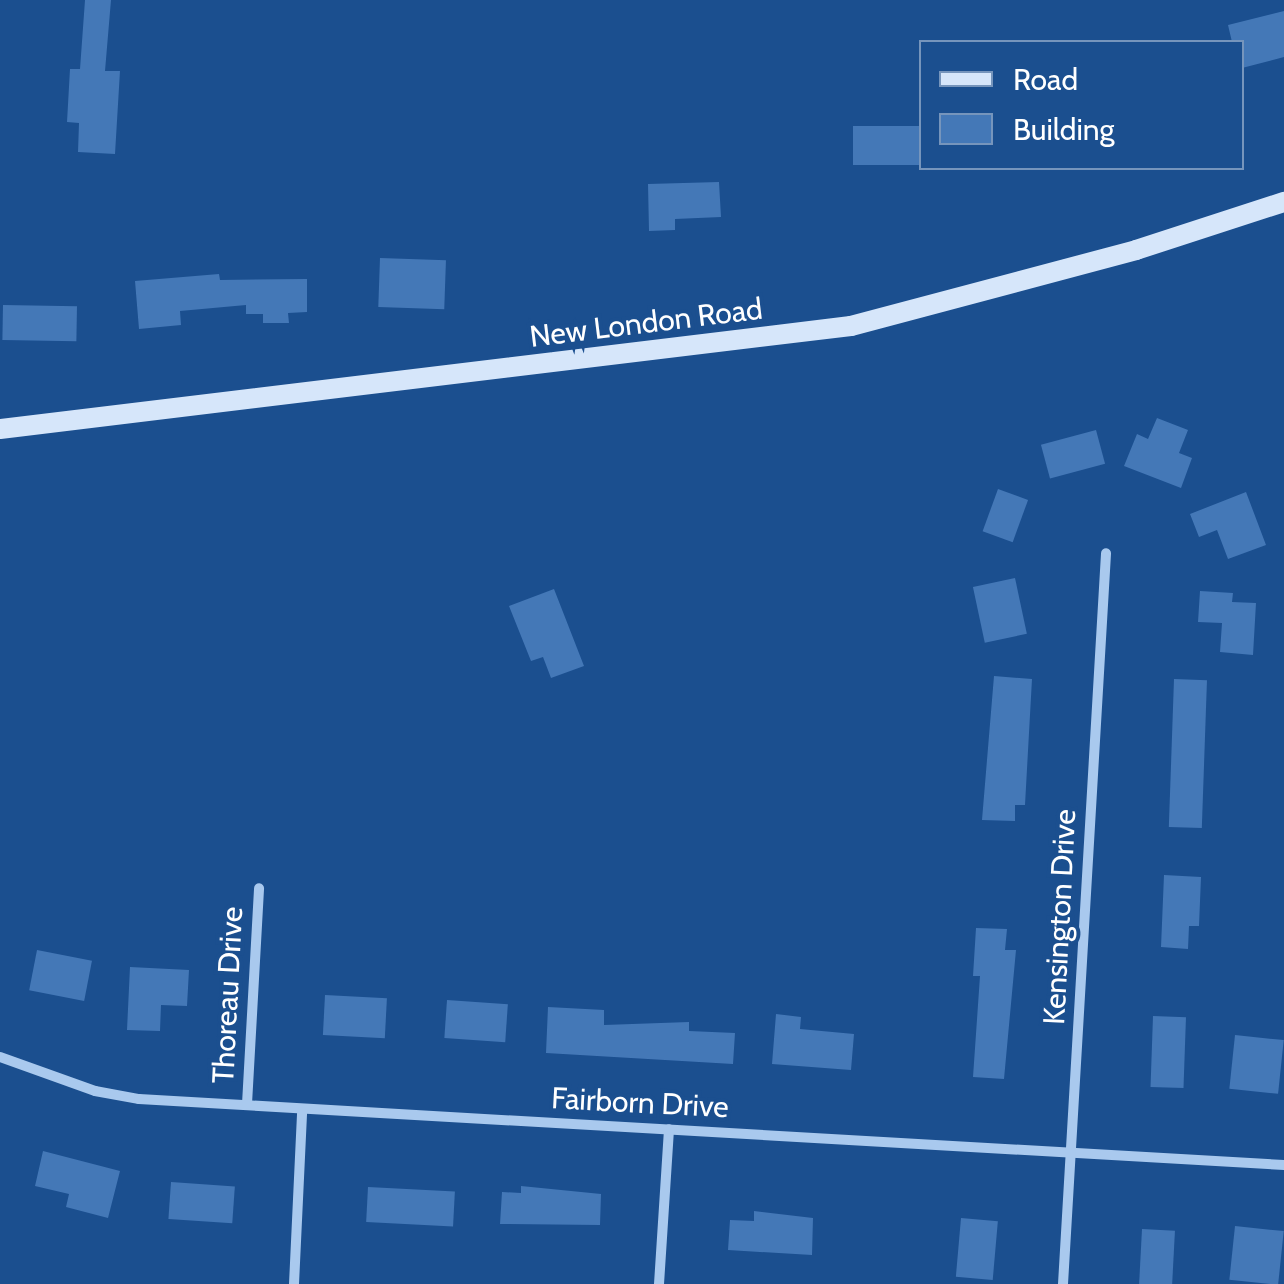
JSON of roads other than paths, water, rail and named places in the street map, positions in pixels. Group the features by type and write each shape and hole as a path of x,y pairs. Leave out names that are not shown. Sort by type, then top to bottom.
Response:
{"street":[{"name":"New London Road","path":"0,429 851,326 1136,250 1284,202"},
{"name":"Kensington Drive","path":"1064,1284 1106,553"},
{"name":"Thoreau Drive","path":"246,1104 259,888"},
{"name":"Fairborn Drive","path":"0,1057 95,1091 302,1112 1284,1165"},
{"path":"294,1284 302,1112"},
{"path":"659,1284 669,1129"}]}
